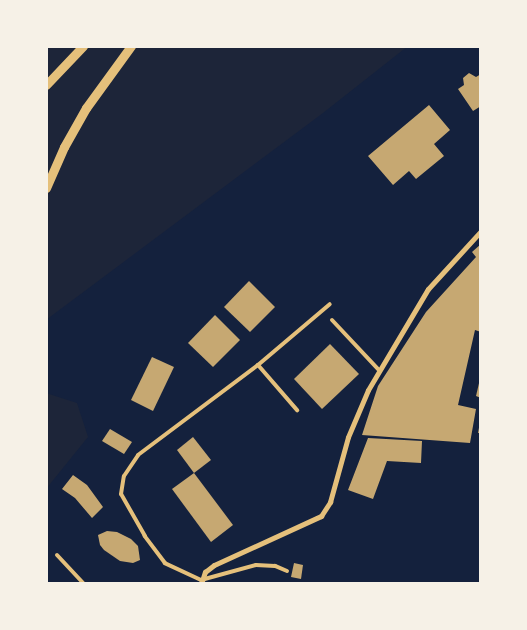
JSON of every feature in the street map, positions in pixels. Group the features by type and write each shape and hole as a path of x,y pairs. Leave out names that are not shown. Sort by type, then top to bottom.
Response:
{"street":[{"path":"46,85 83,46"},
{"path":"46,188 64,147 86,108 131,46"},
{"path":"201,582 205,572 214,565 321,516 330,502 348,437 379,370 428,289 481,231"}],"lane":[{"path":"287,571 275,566 256,565 201,582 165,563 145,536 121,494 124,476 138,455 258,365 330,304"},
{"path":"332,320 379,370"},
{"path":"258,365 297,410"},
{"path":"57,555 84,584"}],"shaded area":[{"path":"46,46 408,46 323,113 46,320"},
{"path":"46,393 77,403 88,437 46,489"}],"building":[{"path":"469,73 476,77 481,74 481,106 473,111 458,89 464,85 463,78"},
{"path":"429,105 450,130 434,144 444,156 416,179 409,171 393,185 368,156"},
{"path":"481,244 481,332 475,330 458,405 476,409 470,443 362,435 378,386 426,312 476,257 472,252"},
{"path":"249,281 275,307 250,332 224,307"},
{"path":"215,315 240,340 213,367 188,343"},
{"path":"330,344 359,374 322,409 294,379"},
{"path":"152,357 174,367 153,411 131,400"},
{"path":"481,379 481,398 476,396"},
{"path":"480,422 481,433 478,433"},
{"path":"110,429 132,442 124,454 102,441"},
{"path":"193,437 211,460 194,473 177,450"},
{"path":"368,438 422,441 421,463 387,461 373,499 348,490"},
{"path":"194,473 233,525 211,542 172,489"},
{"path":"73,475 87,485 103,507 92,518 75,498 62,489"},
{"path":"107,531 117,532 131,539 138,546 140,560 133,563 120,561 104,550 100,545 98,535"},
{"path":"294,563 303,565 301,579 291,577"}]}
